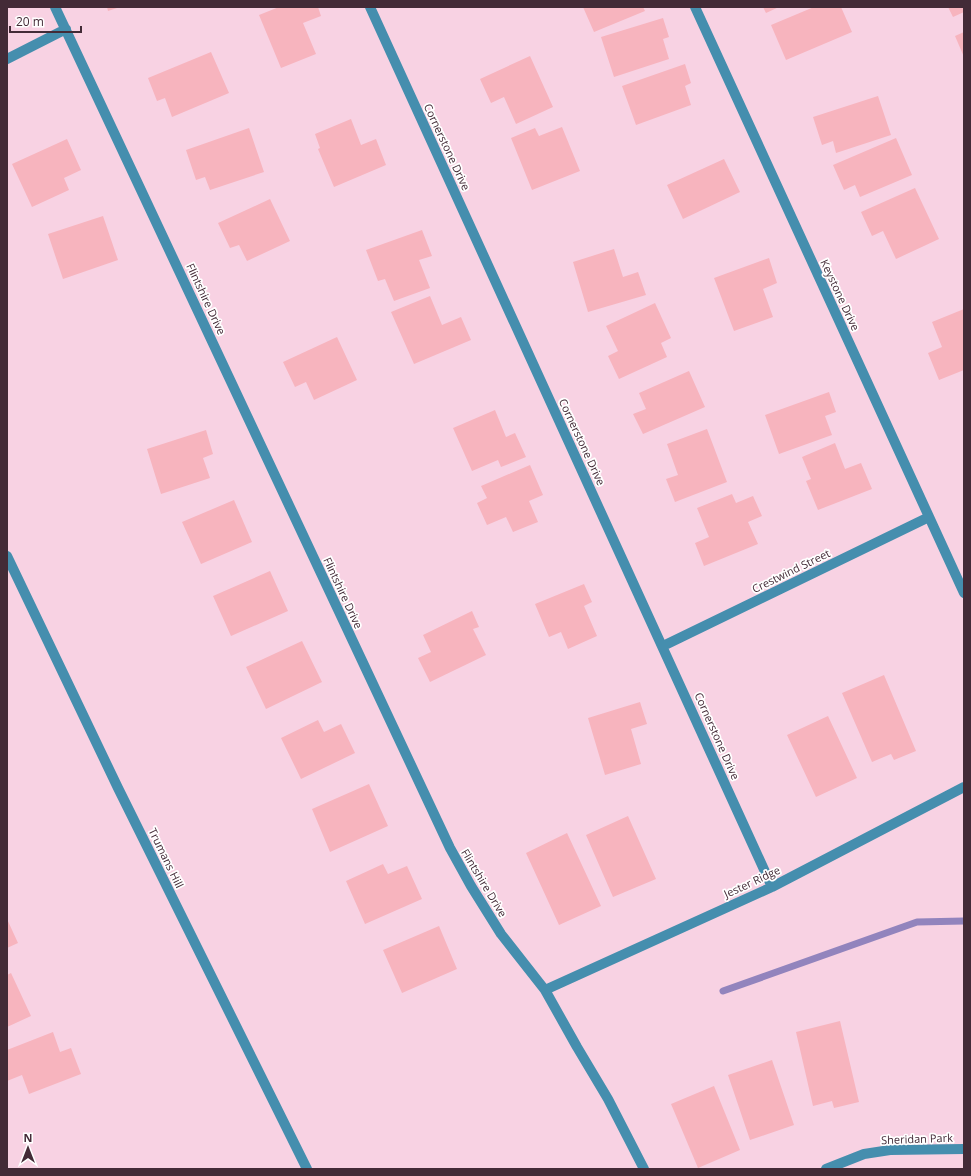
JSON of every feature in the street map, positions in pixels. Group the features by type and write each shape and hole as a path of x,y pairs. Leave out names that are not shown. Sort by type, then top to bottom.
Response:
{"street":[{"name":"Flintshire Drive","path":"55,7 450,848 470,886 501,934 545,990 608,1099 644,1169"},
{"name":"Cornerstone Drive","path":"370,7 772,887"},
{"name":"Keystone Drive","path":"695,7 964,593"},
{"path":"7,59 66,29"},
{"name":"Crestwind Street","path":"663,646 929,517"},
{"name":"Trumans Hill","path":"7,556 118,788 307,1169"},
{"name":"Jester Ridge","path":"545,990 772,887 964,787"},
{"name":"Sheridan Park","path":"826,1169 864,1154 890,1150 964,1149"}],"building":[{"path":"107,7 120,7 108,11"},
{"path":"279,7 318,7 321,16 303,23 316,54 281,68 259,15"},
{"path":"583,7 643,7 645,11 594,32"},
{"path":"763,7 779,7 766,13"},
{"path":"814,7 841,7 852,32 786,60 771,25"},
{"path":"948,7 964,7 964,12 953,17"},
{"path":"663,18 669,37 663,39 669,59 614,77 601,37"},
{"path":"964,32 964,57 955,36"},
{"path":"211,52 229,93 172,117 165,98 157,101 148,78"},
{"path":"530,56 553,107 516,124 504,97 491,103 480,79"},
{"path":"685,64 691,83 685,86 691,105 636,125 622,86"},
{"path":"878,96 891,135 836,153 833,141 822,145 813,117"},
{"path":"351,119 361,145 376,139 386,165 334,187 318,149 320,148 315,134"},
{"path":"562,127 580,171 532,190 511,138 535,128 539,136"},
{"path":"249,128 264,172 210,190 205,177 196,180 186,150"},
{"path":"896,138 912,175 860,197 855,185 844,190 833,165"},
{"path":"67,139 81,170 64,178 69,190 32,207 12,164"},
{"path":"724,159 740,192 683,219 667,185"},
{"path":"915,188 939,239 896,259 883,231 872,236 861,212"},
{"path":"270,199 290,241 247,261 239,245 230,248 218,223"},
{"path":"103,216 118,260 63,279 48,234"},
{"path":"422,230 432,256 419,260 430,288 394,301 385,279 378,281 366,250"},
{"path":"614,249 623,277 638,272 646,295 588,312 573,262"},
{"path":"769,258 777,283 763,289 773,317 734,331 714,278"},
{"path":"430,296 442,325 461,317 471,340 414,364 391,312"},
{"path":"655,303 671,338 661,343 667,357 619,379 608,356 618,351 606,326"},
{"path":"964,309 964,370 939,380 928,353 942,347 932,322"},
{"path":"337,337 357,380 314,400 306,382 295,387 283,362"},
{"path":"689,371 705,407 643,434 633,414 646,409 639,393"},
{"path":"829,392 836,412 825,416 832,435 779,454 765,415"},
{"path":"495,410 506,437 515,433 526,457 501,467 498,460 472,471 453,428"},
{"path":"707,429 727,482 675,502 666,479 678,475 667,444"},
{"path":"206,430 213,454 203,458 210,478 161,494 147,449"},
{"path":"835,443 845,469 861,463 872,489 818,510 806,481 811,479 802,457"},
{"path":"530,465 543,495 529,501 538,522 513,532 506,517 487,525 477,503 487,498 481,486"},
{"path":"732,494 736,503 753,496 762,516 748,522 758,544 704,566 695,543 709,537 697,508"},
{"path":"234,500 252,542 201,564 182,522"},
{"path":"270,571 288,611 231,636 213,596"},
{"path":"584,584 592,602 584,606 597,636 568,649 561,632 549,637 535,604"},
{"path":"472,611 479,627 473,629 486,655 430,682 418,658 431,652 423,635"},
{"path":"302,641 322,682 266,709 246,667"},
{"path":"884,675 916,751 894,760 891,754 872,762 842,693"},
{"path":"640,702 647,724 631,729 641,764 605,775 588,718"},
{"path":"828,716 857,778 816,797 787,735"},
{"path":"318,720 324,732 341,724 355,753 301,779 281,738"},
{"path":"369,784 388,826 330,852 312,809"},
{"path":"628,816 656,879 613,897 586,835"},
{"path":"567,833 601,906 559,925 526,853"},
{"path":"383,864 388,874 407,866 422,899 365,924 346,881"},
{"path":"7,919 18,943 7,948"},
{"path":"439,926 457,969 402,993 383,950"},
{"path":"11,973 31,1016 7,1027 7,975"},
{"path":"840,1021 859,1102 834,1108 832,1101 813,1106 796,1032"},
{"path":"53,1032 60,1052 71,1048 81,1074 29,1094 22,1075 7,1081 7,1050"},
{"path":"772,1060 794,1125 750,1140 728,1075"},
{"path":"714,1086 740,1150 698,1168 671,1104"}],"waterway":[{"path":"723,991 917,922 964,921"}]}
